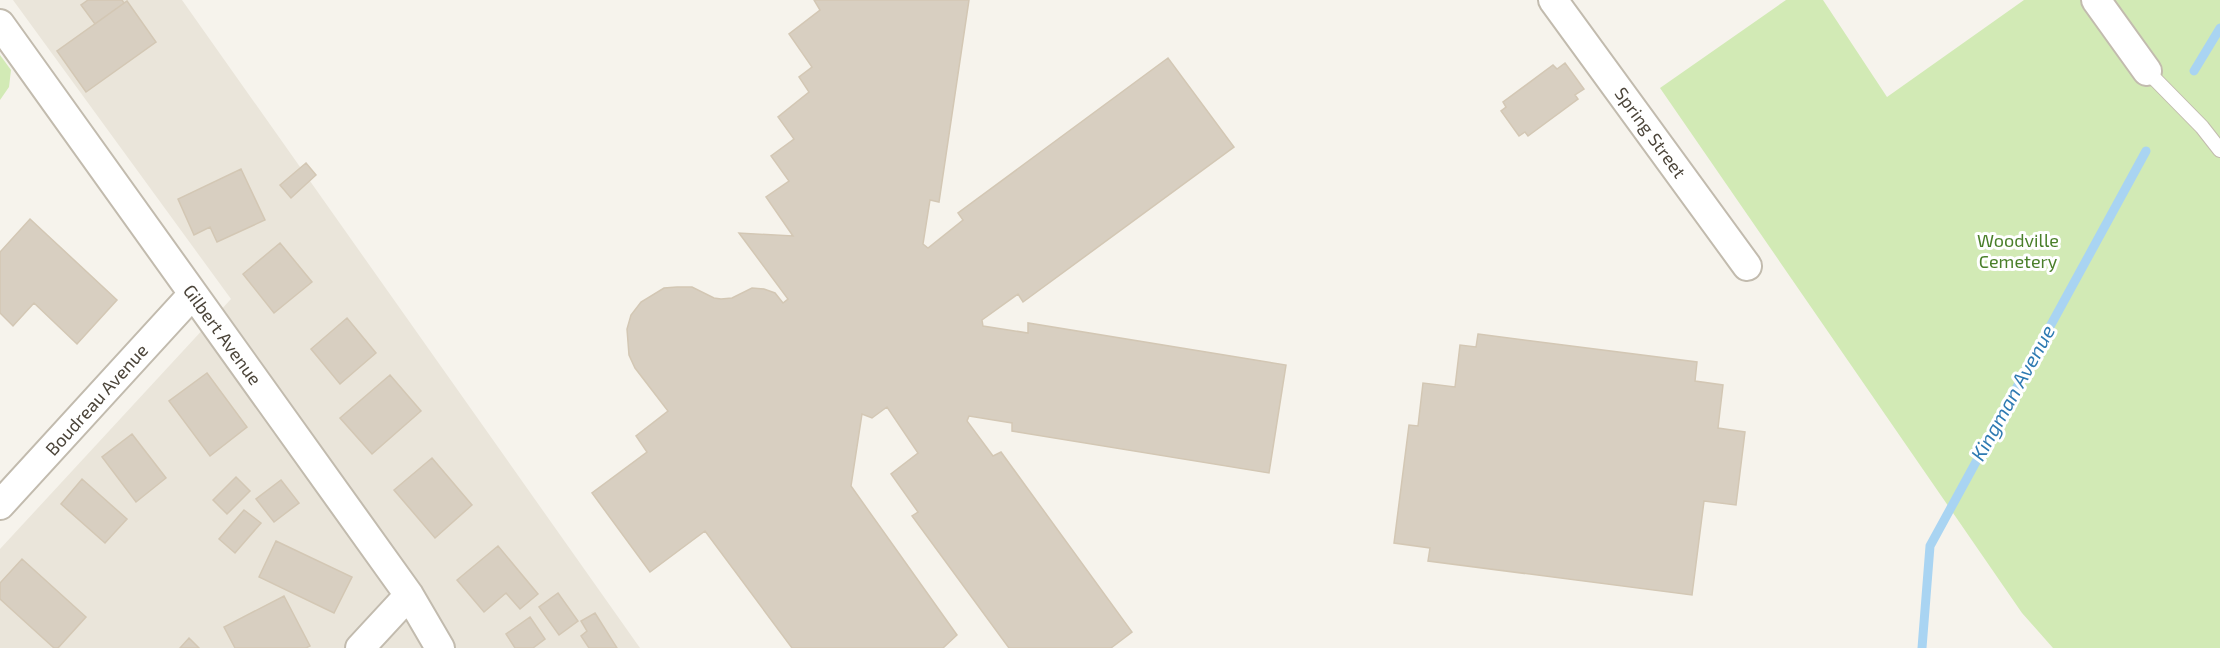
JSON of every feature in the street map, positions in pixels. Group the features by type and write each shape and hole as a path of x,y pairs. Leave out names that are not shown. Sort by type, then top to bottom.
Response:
{"street":[{"name":"Spring Street","path":"1553,0 1747,266"},
{"path":"2096,0 2147,71"},
{"name":"Gilbert Avenue","path":"0,24 409,595 440,648"},
{"name":"Boudreau Avenue","path":"0,505 193,294"},
{"path":"360,648 409,595"}],"lane":[{"path":"2147,71 2202,127 2220,150"}],"shaded area":[{"path":"13,0 182,0 640,648 0,648 0,549 231,299"}],"green space":[{"name":"Woodville Cemetery","path":"1786,0 1823,0 1887,97 2024,0 2220,0 2220,648 2053,648 2022,613 1660,88"},
{"path":"0,55 11,70 9,87 0,100"}],"building":[{"path":"88,0 122,0 124,3 95,24 81,5"},
{"path":"814,0 969,0 939,202 930,200 923,244 928,248 963,220 958,213 1168,58 1234,147 1023,302 1018,294 982,320 983,326 1028,333 1028,323 1286,365 1269,473 1012,431 1012,423 969,416 967,421 993,456 1001,452 1132,632 1111,648 1009,648 912,516 918,512 891,474 918,453 887,407 872,418 862,414 851,486 957,635 943,648 792,648 705,531 650,572 592,493 647,452 636,436 668,411 635,368 629,355 627,329 631,315 641,302 664,288 677,287 692,287 721,299 732,298 752,288 764,289 775,293 783,303 788,299 739,233 793,236 766,197 789,181 771,156 794,139 778,117 809,92 799,77 812,67 789,34 820,10"},
{"path":"127,1 156,42 86,92 57,51"},
{"path":"1565,63 1584,89 1575,95 1578,99 1528,136 1525,132 1519,136 1501,111 1506,107 1503,102 1553,65 1557,69"},
{"path":"306,163 316,175 291,198 280,185"},
{"path":"241,169 265,220 217,242 210,227 194,235 178,199"},
{"path":"30,219 117,300 77,344 34,303 13,326 0,313 0,252"},
{"path":"280,243 312,282 274,313 243,274"},
{"path":"347,318 376,353 340,384 311,349"},
{"path":"1478,334 1697,362 1695,381 1723,385 1718,428 1745,432 1736,505 1704,501 1692,595 1428,561 1430,548 1394,543 1409,425 1418,426 1423,383 1455,387 1460,345 1476,347"},
{"path":"207,373 247,427 210,456 169,401"},
{"path":"390,375 421,411 372,454 340,418"},
{"path":"132,434 166,478 136,502 102,457"},
{"path":"432,458 472,505 435,538 394,490"},
{"path":"236,477 250,491 227,514 213,500"},
{"path":"82,479 127,519 105,543 61,504"},
{"path":"281,480 299,503 274,522 256,499"},
{"path":"244,510 261,523 235,553 219,539"},
{"path":"276,541 352,577 334,613 259,577"},
{"path":"498,546 538,594 520,609 506,593 484,612 457,580"},
{"path":"22,559 86,617 58,648 54,648 0,599 0,583"},
{"path":"558,593 578,621 559,635 539,607"},
{"path":"284,596 310,646 306,648 235,648 224,627"},
{"path":"595,613 617,648 589,648 581,636 587,631 581,621"},
{"path":"530,617 545,639 533,648 515,648 506,634"},
{"path":"189,638 199,648 180,648"}],"waterway":[{"name":"Kingman Avenue","path":"2194,71 2220,28"},
{"name":"Kingman Avenue","path":"1922,648 1930,546 2146,151"}]}
